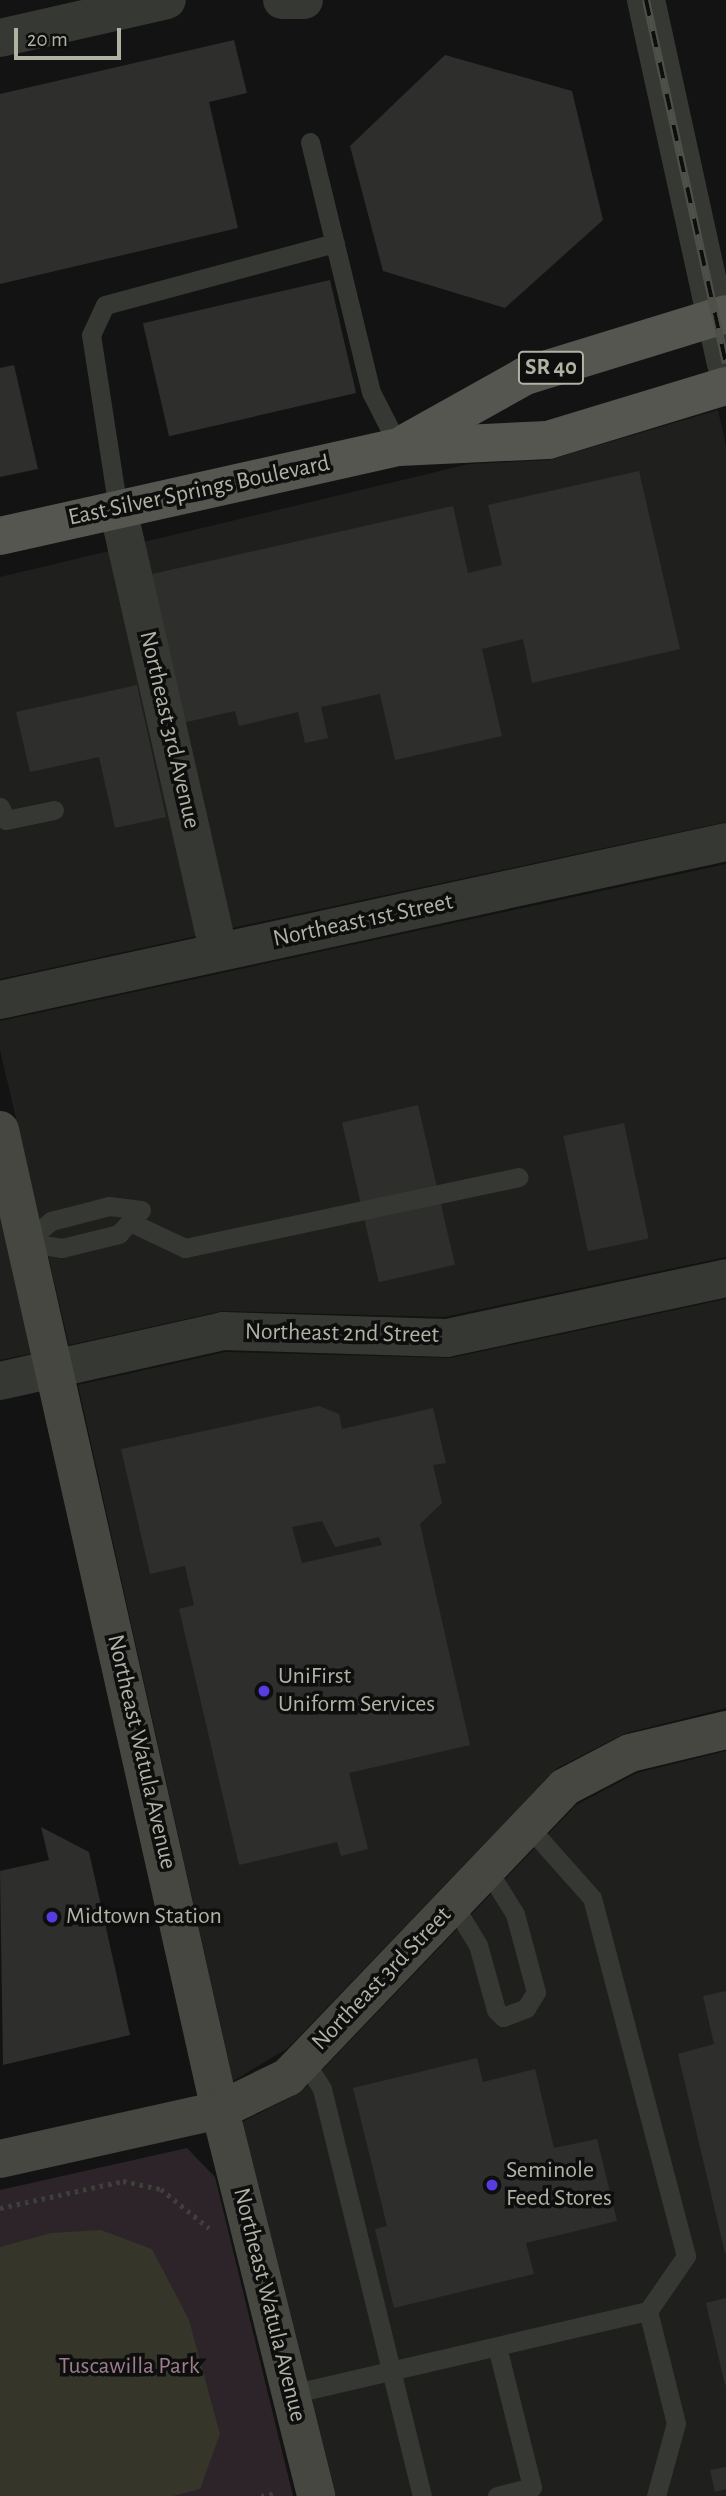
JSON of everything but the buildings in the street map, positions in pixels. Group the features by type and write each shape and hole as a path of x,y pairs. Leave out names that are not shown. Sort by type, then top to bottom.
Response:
{"main road":[{"name":"East Silver Springs Boulevard","path":"399,447 525,376 721,316"},
{"name":"East Silver Springs Boulevard","path":"0,536 399,447 548,440 726,386"}],"street":[{"path":"0,38 167,0"},
{"path":"282,0 303,0"},
{"path":"646,0 721,316 726,363"},
{"name":"Northeast 3rd Avenue","path":"118,509 219,952"},
{"name":"Northeast 1st Street","path":"0,1000 726,842"},
{"name":"Northeast Watula Avenue","path":"0,1130 56,1369 220,2110 316,2496"},
{"name":"Northeast 2nd Street","path":"0,1381 223,1331 447,1338 726,1278"},
{"name":"Northeast 3rd Street","path":"0,2159 220,2110 288,2077 565,1787 631,1753 726,1730"}],"lane":[{"path":"310,142 371,392 399,447"},
{"path":"118,509 91,335 104,305 335,243"},
{"path":"0,807 6,820 54,810"},
{"path":"130,1222 185,1248 519,1177"},
{"path":"109,1206 141,1210 119,1234 62,1248 26,1242 51,1221 109,1206"},
{"path":"291,2395 648,2311 686,2256 592,1898 528,1826"},
{"path":"453,1904 478,1945 503,2017 526,2008 536,1992 519,1932 487,1869"},
{"path":"304,2060 322,2089 422,2496"},
{"path":"648,2311 676,2423 656,2496"},
{"path":"496,2496 532,2487 497,2347"}],"path":[{"path":"0,2208 123,2181 161,2189 212,2230 215,2243"},
{"path":"261,2496 276,2493 273,2479"}],"shaded area":[{"path":"718,410 726,446 726,822 232,928 144,542 469,464 549,460"},
{"path":"109,551 197,936 0,979 0,577"},
{"path":"726,864 726,1257 444,1317 222,1311 69,1345 0,1050 0,1021"},
{"path":"0,1208 34,1353 0,1360"},
{"path":"726,1299 726,1708 626,1733 557,1768 288,2048 233,2081 78,1385 225,1352 451,1358"},
{"path":"726,1751 726,2496 335,2496 242,2122 301,2092 576,1805 637,1773"},
{"name":"Tuscawilla Park","path":"101,2230 152,2249 189,2320 220,2434 200,2489 173,2496 0,2496 0,2247 51,2233"}],"green space":[{"name":"Tuscawilla Park","path":"187,2148 215,2177 293,2496 0,2496 0,2190"}],"railway":[{"path":"646,0 726,363"}],"place":[{"name":"UniFirst Uniform Services","path":"264,1691"},
{"name":"Midtown Station","path":"52,1917"},
{"name":"Seminole Feed Stores","path":"492,2185"}]}
